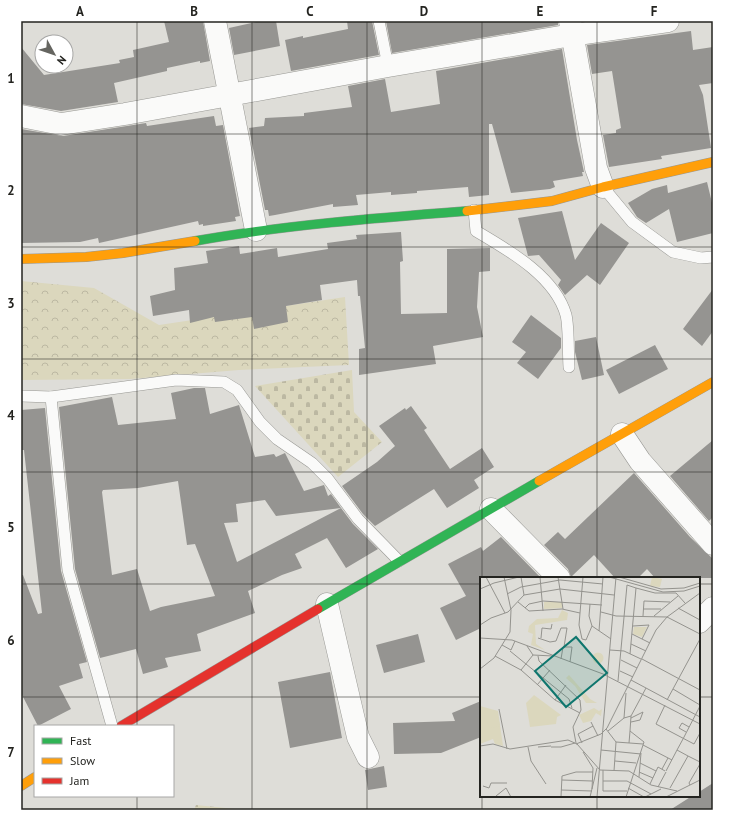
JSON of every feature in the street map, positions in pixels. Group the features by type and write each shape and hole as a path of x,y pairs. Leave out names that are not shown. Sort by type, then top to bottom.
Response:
{"street":[{"path":"215,21 256,230"},
{"path":"21,116 61,124 125,114 388,66 571,28 668,21"},
{"path":"571,28 596,168 603,187"},
{"path":"21,259 86,257 123,253 256,230 370,218 474,210 552,201 603,187 713,162"},
{"path":"123,725 399,561 713,382"},
{"path":"622,434 640,461 713,544"},
{"path":"491,509 558,577"},
{"path":"327,604 358,738 368,757"},
{"path":"700,621 713,608"},
{"path":"21,786 34,778"}],"lane":[{"path":"379,21 388,66"},
{"path":"603,187 632,222 672,252 701,258 713,258"},
{"path":"474,210 476,230 510,251 550,284 566,315 569,367"},
{"path":"21,396 51,397 176,380 224,382 236,390 260,422 277,439 312,463 328,479 358,519 399,561"},
{"path":"51,397 68,570 112,725"}],"green space":[{"path":"21,281 94,288 159,325 345,297 349,365 239,370 130,379 21,380"},
{"path":"352,370 354,412 382,442 338,477 255,386"},
{"path":"196,805 245,810 194,810"}],"building":[{"path":"164,21 203,21 210,61 200,63 200,61 167,68 167,71 114,83 118,102 61,111 21,104 21,47 34,63 34,74 74,74 74,70 120,63 119,60 134,57 133,50 169,42"},
{"path":"261,21 276,21 280,46 234,55 229,28"},
{"path":"347,21 372,21 379,55 291,71 285,40 348,29"},
{"path":"386,21 558,21 558,25 392,53"},
{"path":"691,31 693,50 713,47 713,83 699,85 703,95 711,148 661,156 662,159 609,167 603,135 616,133 616,130 621,128 612,71 592,74 587,45"},
{"path":"562,49 577,140 584,172 582,172 583,176 553,181 555,187 550,189 511,193 492,124 489,124 489,195 469,197 468,187 417,191 417,193 391,195 391,192 356,195 358,205 333,207 333,204 269,216 268,210 265,210 249,128 264,126 265,118 304,116 304,113 352,107 348,86 385,79 391,112 440,104 436,71"},
{"path":"214,116 216,126 223,125 240,216 235,217 236,221 203,226 203,224 199,225 198,221 99,243 98,238 80,242 21,243 21,129 63,136 146,123 147,126"},
{"path":"707,182 713,207 713,233 677,242 669,209 646,223 637,217 628,203 652,189 667,185 668,193"},
{"path":"562,211 575,260 601,223 629,243 600,285 587,275 565,295 558,285 561,280 539,255 528,256 518,218"},
{"path":"401,232 403,261 400,262 401,314 447,313 447,249 490,248 490,271 479,272 477,307 483,337 433,346 436,364 359,375 359,349 365,348 357,280 320,285 322,300 286,306 288,322 254,329 252,317 215,322 214,317 190,323 189,310 153,316 150,296 175,290 174,268 208,263 206,251 239,246 240,254 277,248 278,257 328,249 327,243 357,239 356,235"},
{"path":"713,289 713,331 702,346 683,329"},
{"path":"531,315 561,338 561,348 538,379 517,363 526,352 512,342"},
{"path":"596,337 604,375 582,380 575,352 575,341"},
{"path":"655,345 668,369 619,394 606,370"},
{"path":"194,388 205,388 210,414 239,405 255,457 274,454 276,457 285,453 304,491 324,485 328,496 331,494 353,524 378,549 346,568 327,538 295,554 302,568 282,575 248,591 255,613 197,634 201,651 165,658 168,667 143,674 136,649 100,658 75,569 59,407 112,397 118,425 176,419 171,393","holes":["178,481 187,545 195,544 215,596 161,607 150,611 137,569 112,575 102,492 103,490 138,488","265,500 276,516 341,508 237,562 224,523 238,522 236,504"]},
{"path":"411,406 427,428 424,430 450,469 482,448 494,467 474,480 479,488 447,508 434,489 375,526 363,514 342,486 377,462 395,446 379,426 405,408 406,410"},
{"path":"45,408 61,571 87,662 79,664 83,678 59,686 71,709 40,725 37,725 21,693 21,575 23,575 38,614 42,613 24,450 21,450 21,410"},
{"path":"713,440 713,517 709,521 670,476"},
{"path":"634,473 690,537 713,559 713,578 654,577 647,569 639,577 614,577 594,555 571,577 568,569 544,545 558,532 565,539"},
{"path":"501,537 540,577 480,577 480,628 456,640 440,608 466,596 448,564 481,547 483,551"},
{"path":"418,634 425,662 384,673 376,645"},
{"path":"330,672 342,738 290,748 278,682"},
{"path":"480,701 480,737 441,753 394,754 393,723 455,721 452,713"},
{"path":"384,766 387,787 368,790 365,770"},
{"path":"713,783 713,810 670,810 690,797 700,797 700,791"}],"traffic: fast":[{"path":"195,241 297,226 467,211"},
{"path":"318,609 539,481"}],"traffic: slow":[{"path":"467,211 552,201 603,187 713,162"},
{"path":"21,259 86,257 123,253 195,241"},
{"path":"539,481 713,382"},
{"path":"21,786 34,778"}],"traffic: jam":[{"path":"123,725 318,609"}]}
